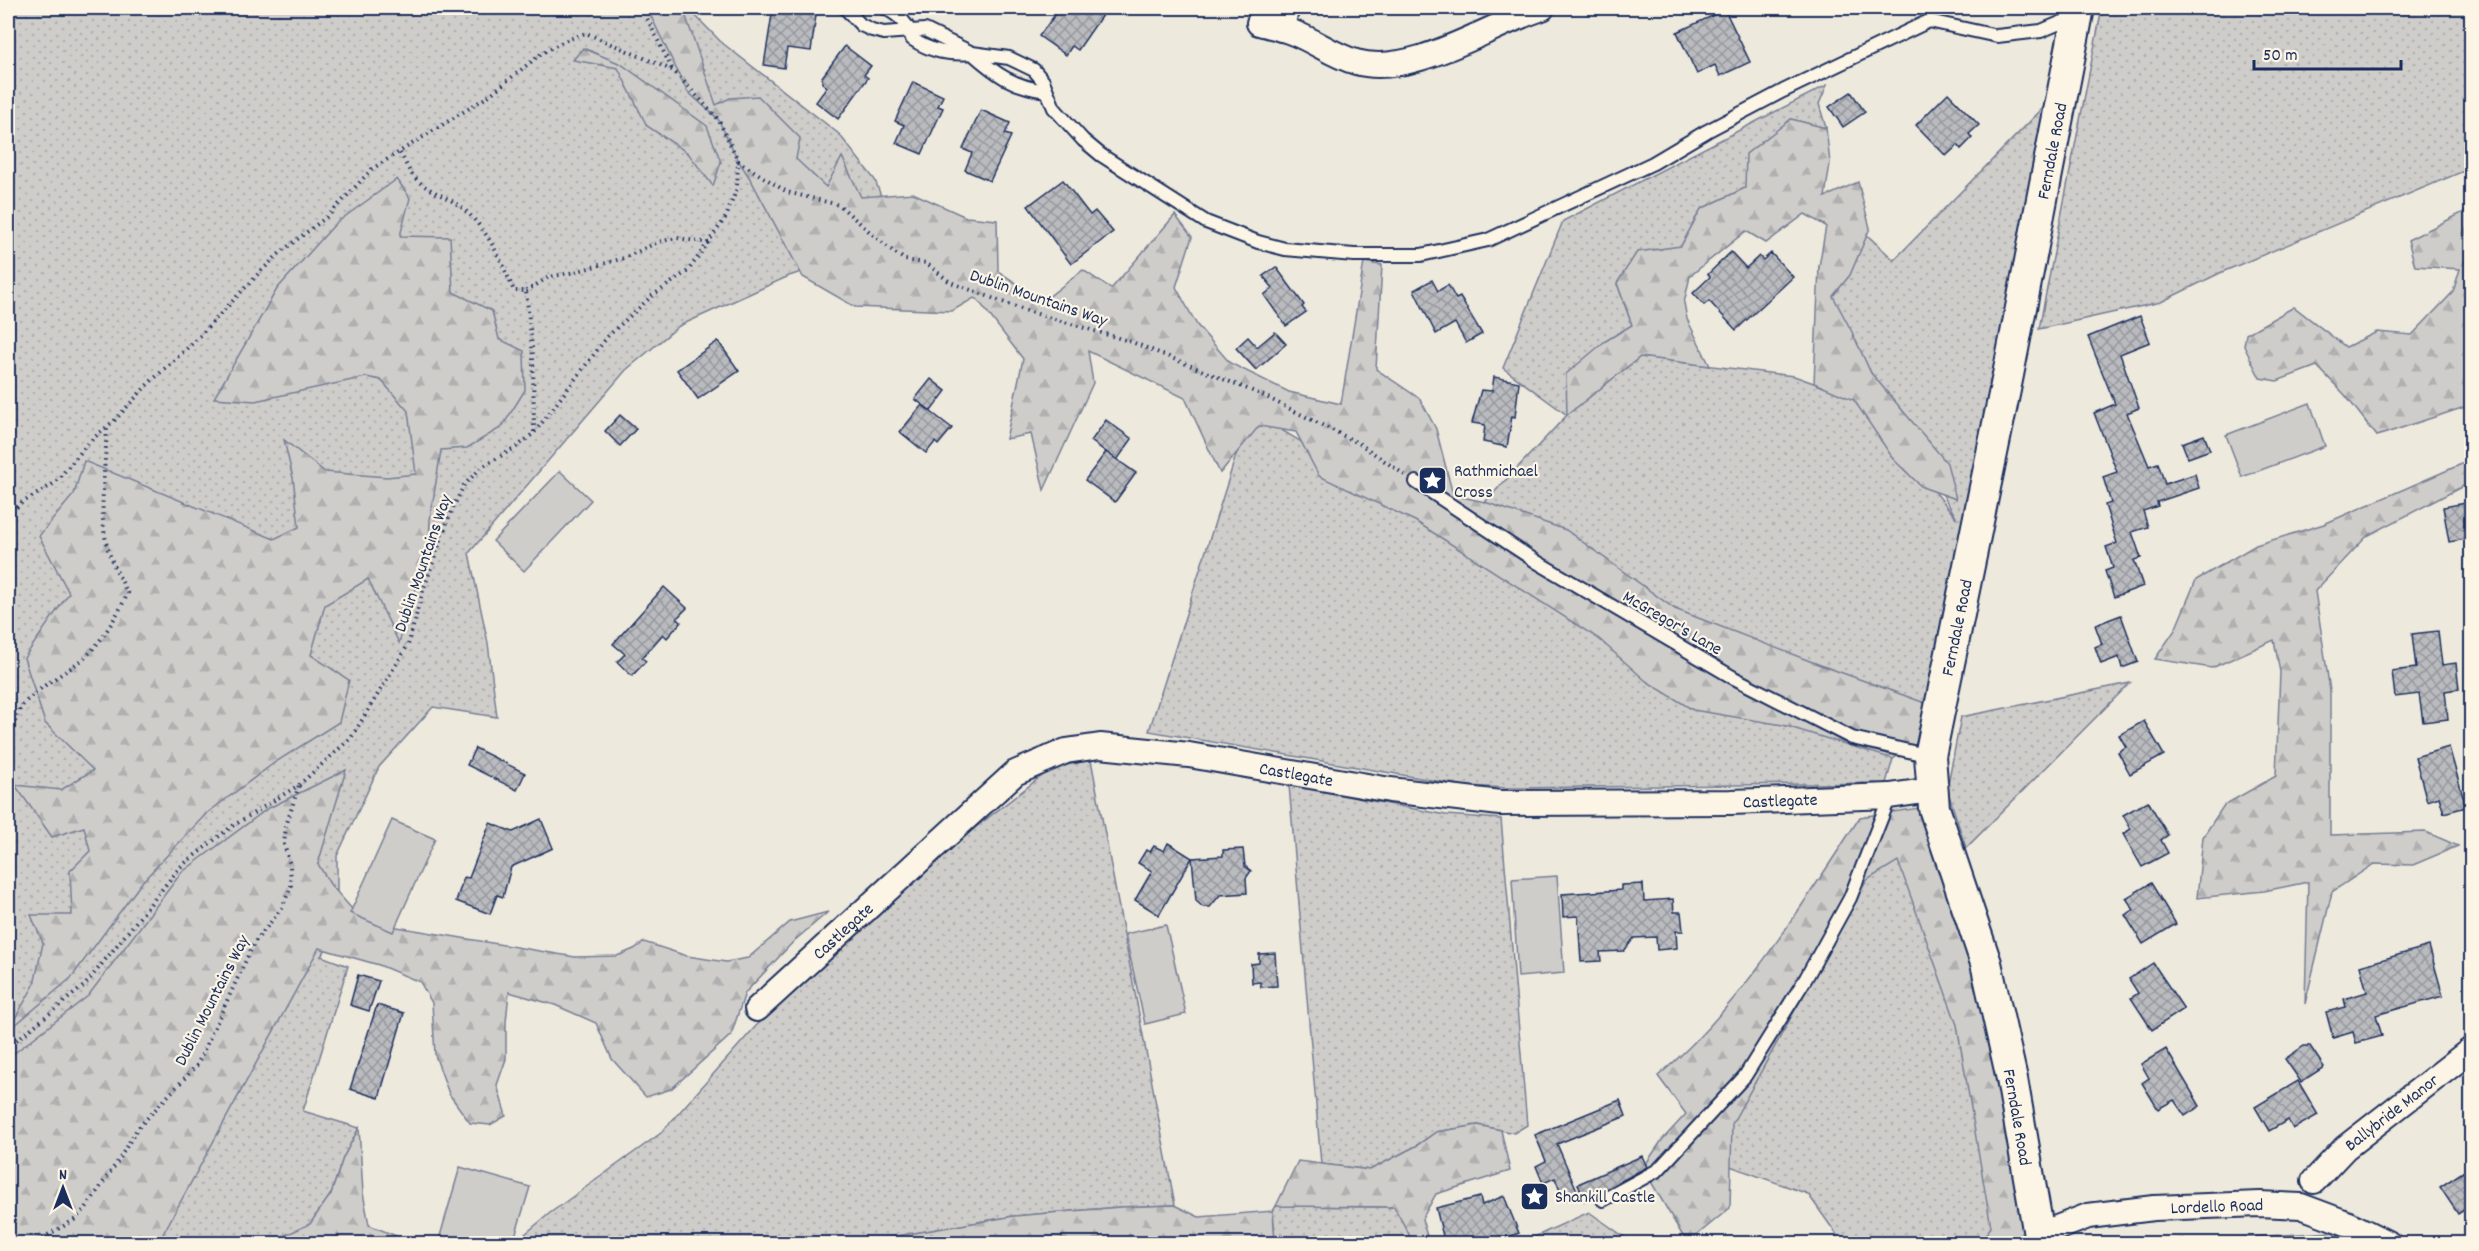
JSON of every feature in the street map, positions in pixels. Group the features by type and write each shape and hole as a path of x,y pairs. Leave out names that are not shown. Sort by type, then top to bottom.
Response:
{"street":[{"path":"1276,20 1294,33 1354,62 1388,65 1428,55 1542,8"},
{"name":"Ferndale Road","path":"2039,1239 2012,1079 1986,963 1934,808 1930,756 2006,384 2078,12"},
{"name":"Castlegate","path":"757,1009 1015,773 1066,751 1100,746 1135,748 1189,755 1390,790 1500,803 1731,802 1890,796 1932,790"},
{"name":"Ballybride Manor","path":"2314,1181 2345,1148 2472,1049"},
{"name":"Lordello Road","path":"2039,1239 2088,1216 2154,1208 2260,1204 2301,1206 2349,1224 2389,1244"}],"lane":[{"path":"845,8 861,25 872,30 884,33 910,31"},
{"path":"885,8 900,16 910,31 912,39 923,47 952,54 972,53 1009,58 1034,70 1043,81 1054,108 1066,123 1101,155 1182,208 1224,230 1258,242 1285,249 1354,255 1421,255 1488,240 1653,163 1707,131 1783,91 1929,21 1997,36 2041,31 2078,12"},
{"path":"972,53 1006,80 1046,91"},
{"name":"McGregor's Lane","path":"1416,482 1547,568 1734,678 1852,738 1930,756"},
{"path":"1603,1200 1658,1170 1745,1076 1806,978 1850,897 1890,796"}],"path":[{"path":"642,8 674,71 718,119 738,160"},
{"path":"8,516 20,504 55,483 90,441 281,252 329,215 372,169 487,97 542,53 564,41 586,33 674,71"},
{"path":"400,153 412,174 430,189 449,198 467,212 489,238 514,291 526,291 549,277 624,258 658,242 677,238 709,243"},
{"name":"Dublin Mountains Way","path":"32,1244 74,1220 86,1208 120,1158 136,1129 197,1065 254,943 282,908 291,886 290,865 284,844 286,826 299,784 351,738 408,645 422,594 446,524 464,485 482,467 534,434 608,336 652,296 688,271 726,217 737,188 738,160"},
{"name":"Dublin Mountains Way","path":"738,160 788,192 839,205 905,260 926,263 950,282 1024,310 1132,342 1260,394 1360,444 1416,482"},
{"path":"526,291 533,356 534,434"},
{"path":"8,757 14,742 13,726 21,706 86,657 123,604 128,593 115,570 105,536 103,504 106,427"},
{"path":"8,1047 85,985 180,867 231,827 299,784"}],"green space":[{"path":"8,8 688,8 721,42 839,134 875,180 898,241 789,276 679,326 626,370 469,553 488,643 497,717 433,707 379,767 337,856 337,934 321,956 348,966 303,1111 359,1128 343,1158 331,1194 310,1224 272,1243 8,1243"},
{"path":"647,8 683,8 716,105 730,98 758,96 800,138 796,159 826,187 842,157 861,197 913,193 966,217 997,220 998,271 1043,301 1083,270 1111,289 1175,215 1192,237 1176,287 1197,325 1230,363 1289,392 1341,404 1364,262 1382,265 1376,369 1420,399 1436,429 1453,495 1485,502 1566,530 1675,609 1925,703 1916,744 1893,759 1783,725 1693,710 1646,681 1599,639 1415,521 1319,476 1296,432 1259,426 1220,473 1185,398 1088,351 1093,383 1044,490 1031,434 1006,439 1023,359 978,300 974,298 952,311 855,307 803,277 738,160 718,119 687,91"},
{"path":"2102,8 2471,8 2471,168 2222,272 2161,302 2039,329"},
{"path":"583,48 621,64 707,126 721,162 713,186 688,153 647,126 618,68 573,60"},
{"path":"1827,85 1819,104 1826,128 1791,119 1745,188 1701,209 1681,246 1617,283 1632,325 1604,342 1568,414 1640,357 1794,376 1850,396 1904,453 1957,519 1871,373 1819,278 1819,267 1868,236 1894,260 2046,105 2019,249 1916,744 1485,502 1567,415 1503,368 1563,221"},
{"path":"1791,119 1826,128 1830,163 1825,197 1858,182 1870,228 1850,275 1833,296 1871,373 1947,463 1956,499 1922,487 1894,460 1854,400 1814,383 1819,267 1826,226 1805,214 1766,243 1746,231 1690,276 1684,303 1687,319 1710,366 1640,357 1567,415 1566,374 1604,342 1632,325 1617,283 1637,252 1681,246 1701,209 1745,188 1746,154"},
{"path":"397,179 410,198 400,236 450,237 453,292 492,311 499,339 524,351 525,390 502,427 467,448 441,450 430,520 429,546 399,643 368,579 325,605 311,655 349,680 339,722 274,763 206,814 142,882 71,978 8,1031 34,985 43,943 31,915 72,915 70,871 90,851 84,827 52,837 15,785 61,790 93,770 45,723 24,658 69,593 39,536 74,494 84,461 274,539 299,527 293,478 284,440 325,472 387,477 416,474 408,411 381,380 366,377 255,401 214,398 277,289 336,223"},
{"path":"2471,203 2471,405 2377,436 2345,395 2317,366 2277,381 2260,378 2244,346 2246,334 2294,307 2346,347 2377,332 2412,335 2453,292 2460,269 2415,266 2408,240 2468,210"},
{"path":"2310,403 2325,446 2242,477 2226,435"},
{"path":"1250,411 1623,635 1893,759 1886,783 1509,788 1466,786 1149,731"},
{"path":"2471,460 2471,482 2367,536 2315,591 2330,691 2330,835 2426,832 2458,846 2413,865 2374,864 2332,892 2305,1004 2308,882 2264,891 2197,898 2203,837 2224,805 2276,776 2280,672 2274,640 2212,668 2155,659 2175,630 2196,580 2256,545 2324,524"},
{"path":"560,471 591,500 524,571 493,541"},
{"path":"2130,683 1966,848 1947,789 1961,717"},
{"path":"1091,760 1175,1205 1014,1216 856,1243 522,1244 524,1235 550,1213 661,1133 756,1026 940,855 1052,768"},
{"path":"346,770 318,864 330,884 352,909 385,925 575,957 617,956 644,942 687,956 726,962 748,958 790,922 828,912 794,941 745,993 731,1035 671,1089 646,1097 612,1059 596,1023 555,1005 509,992 506,1059 497,1085 506,1116 490,1125 470,1123 449,1094 435,1055 432,1003 420,982 379,965 319,948 158,1243 8,1244 8,1058 88,996 181,873 267,809"},
{"path":"1289,785 1446,815 1501,819 1527,1125 1514,1133 1478,1125 1436,1132 1416,1146 1370,1170 1321,1164"},
{"path":"1919,808 1998,1048 2028,1243 1980,1243 1991,1227 1957,1025 1898,861 1867,880 1732,1124 1730,1208 1687,1243 1643,1168 1662,1140 1686,1114 1658,1076 1717,1018 1743,987 1792,920 1860,817"},
{"path":"1915,812 2010,1243 1835,1243 1837,1235 1808,1194 1719,1162 1748,1045"},
{"path":"392,820 435,839 393,932 350,913"},
{"path":"1557,876 1564,973 1518,977 1512,879"},
{"path":"1166,925 1186,1014 1145,1024 1125,934"},
{"path":"1478,1125 1501,1130 1510,1171 1436,1194 1422,1219 1429,1243 1410,1243 1409,1234 1394,1207 1276,1206 1298,1161 1370,1170 1416,1146 1436,1132"},
{"path":"359,1128 363,1193 369,1225 404,1239 406,1243 268,1243 310,1224 331,1194 343,1158"},
{"path":"460,1167 530,1187 513,1243 438,1243"},
{"path":"1174,1205 1199,1217 1273,1211 1275,1243 1146,1243 1130,1235 1116,1244 856,1243 1014,1216"},
{"path":"1276,1206 1395,1207 1409,1234 1410,1243 1275,1243 1273,1211"},
{"path":"1589,1212 1633,1243 1521,1243"},
{"path":"2333,1232 2353,1243 2224,1244 2221,1239"}],"building":[{"path":"773,8 817,8 811,51 787,48 784,68 764,65"},
{"path":"1060,8 1107,8 1078,50 1072,46 1066,55 1039,36"},
{"path":"1725,10 1750,62 1720,76 1715,65 1697,74 1677,32"},
{"path":"845,46 871,66 864,75 868,78 838,119 816,102 827,87 822,83 822,77"},
{"path":"913,82 943,96 938,106 943,108 922,154 896,143 904,125 895,121"},
{"path":"1851,92 1865,112 1843,127 1829,107"},
{"path":"1948,93 1979,125 1969,134 1972,138 1961,149 1958,145 1946,156 1916,125"},
{"path":"981,110 1010,123 1005,134 1011,136 990,181 965,170 972,153 963,149"},
{"path":"1063,180 1090,215 1095,211 1113,232 1071,264 1028,206"},
{"path":"1731,252 1746,268 1759,256 1763,260 1771,253 1793,277 1736,330 1709,301 1704,305 1693,293 1710,277 1708,274"},
{"path":"1276,267 1304,305 1302,307 1306,312 1286,326 1264,295 1273,288 1263,276"},
{"path":"1432,280 1438,291 1448,285 1456,299 1460,297 1482,334 1466,343 1455,323 1436,334 1414,290"},
{"path":"2140,316 2150,342 2120,354 2139,408 2127,413 2149,466 2158,463 2165,484 2195,474 2199,488 2157,502 2158,506 2143,511 2148,527 2132,532 2141,558 2134,560 2143,586 2114,597 2105,571 2113,568 2106,547 2117,543 2105,505 2111,503 2103,477 2117,472 2094,413 2115,404 2088,337"},
{"path":"1275,332 1286,344 1256,370 1236,348 1248,337 1257,347"},
{"path":"718,341 739,371 698,399 677,370"},
{"path":"1494,377 1519,382 1515,417 1512,416 1507,447 1483,442 1485,425 1472,423 1481,390 1492,391"},
{"path":"931,379 946,391 931,411 915,399"},
{"path":"922,405 952,428 938,445 935,442 926,453 900,432"},
{"path":"620,415 636,429 620,446 605,431"},
{"path":"1106,420 1132,439 1117,460 1091,441"},
{"path":"2204,435 2210,450 2188,458 2182,443"},
{"path":"1106,452 1136,473 1115,502 1085,480"},
{"path":"2472,502 2472,538 2449,542 2443,507"},
{"path":"664,587 687,608 677,618 681,622 667,638 663,634 642,658 646,661 632,676 617,662 625,654 613,644"},
{"path":"2121,615 2138,662 2122,668 2119,657 2101,664 2095,647 2102,644 2095,625"},
{"path":"2438,631 2442,665 2456,663 2459,689 2445,691 2448,719 2423,722 2419,694 2395,697 2392,671 2416,668 2412,634"},
{"path":"2144,721 2164,755 2130,774 2118,752 2126,747 2119,735"},
{"path":"2449,747 2466,807 2444,813 2439,797 2427,801 2415,757"},
{"path":"475,748 525,773 517,790 467,765"},
{"path":"2148,801 2168,835 2161,840 2168,853 2142,867 2123,834 2131,829 2123,815"},
{"path":"541,819 553,848 511,867 503,897 497,895 490,914 456,901 464,877 469,878 490,823 513,832"},
{"path":"1168,843 1192,858 1159,915 1135,900 1152,871 1138,863 1146,850 1150,852 1154,846 1164,851"},
{"path":"1243,849 1245,866 1251,871 1246,878 1247,893 1220,895 1210,907 1203,907 1196,901 1192,858 1223,856 1223,850"},
{"path":"2151,883 2176,924 2143,944 2125,915 2134,910 2126,898"},
{"path":"1643,884 1644,901 1673,899 1674,912 1681,912 1683,931 1676,931 1677,948 1657,950 1656,937 1634,938 1624,951 1600,952 1601,961 1581,962 1578,916 1563,917 1562,894 1621,890 1621,885"},
{"path":"2429,946 2443,996 2376,1015 2382,1036 2356,1043 2353,1032 2333,1038 2326,1012 2346,1007 2344,999 2367,992 2360,966"},
{"path":"1275,953 1277,986 1261,987 1260,982 1252,983 1251,964 1259,963 1259,954"},
{"path":"2153,963 2184,1009 2152,1030 2131,998 2138,993 2129,979"},
{"path":"358,975 379,981 369,1011 350,1005"},
{"path":"377,1005 404,1013 379,1098 350,1089"},
{"path":"2304,1046 2310,1046 2324,1067 2301,1082 2285,1059"},
{"path":"2166,1049 2200,1106 2185,1116 2174,1100 2158,1109 2142,1083 2149,1078 2141,1064"},
{"path":"2298,1081 2318,1115 2293,1129 2288,1120 2269,1131 2255,1107"},
{"path":"1620,1100 1626,1116 1557,1144 1579,1195 1564,1201 1555,1178 1543,1183 1536,1166 1546,1161 1535,1135"},
{"path":"1642,1156 1647,1167 1585,1201 1578,1184"},
{"path":"2472,1166 2472,1205 2458,1214 2440,1187"},
{"path":"1504,1196 1519,1233 1492,1244 1445,1244 1436,1208 1480,1197 1482,1205"}],"waterway":[{"path":"2163,1244 2183,1241 2193,1244"}],"place":[{"name":"Rathmichael Cross","path":"1433,480"},
{"name":"Shankill Castle","path":"1534,1196"}]}
